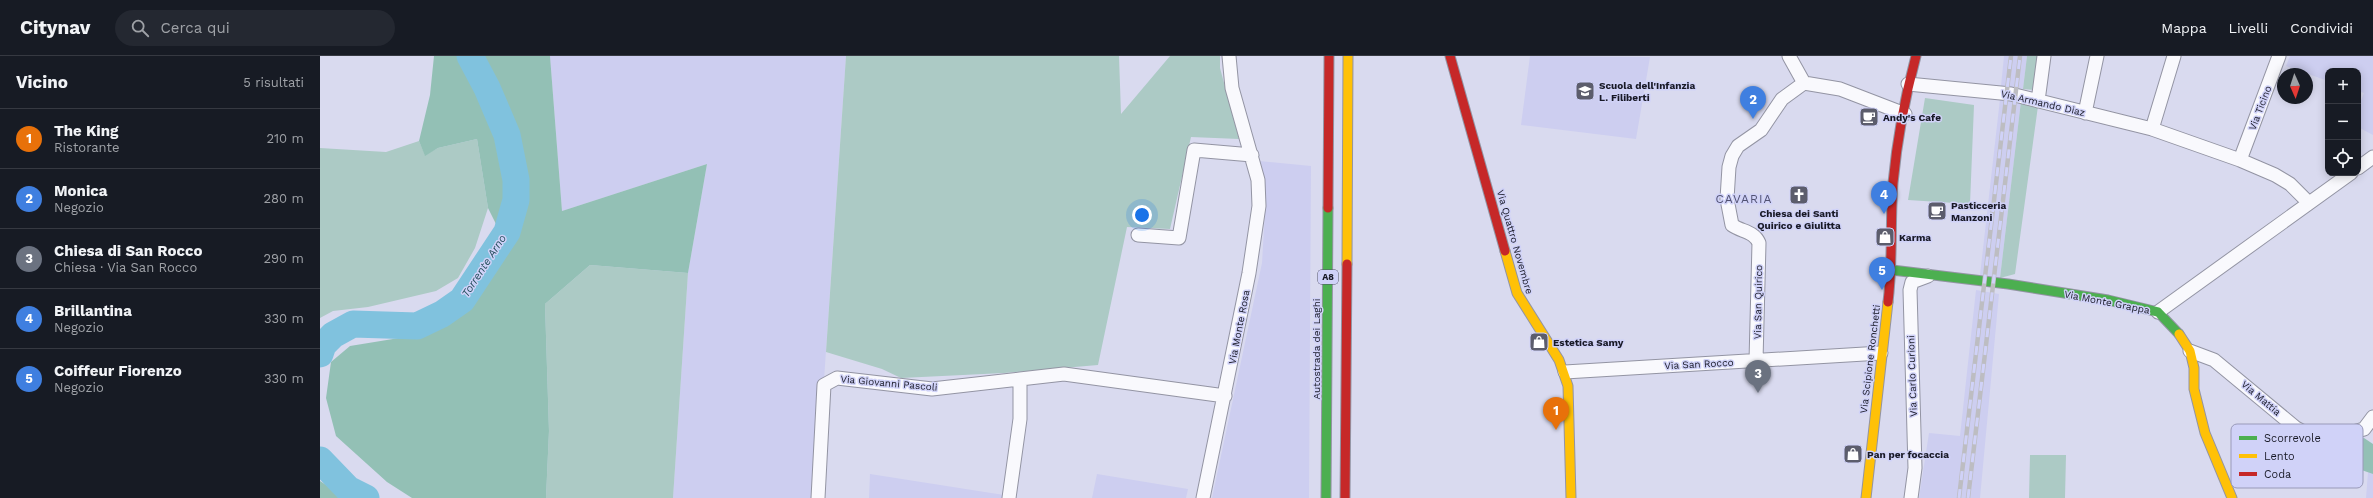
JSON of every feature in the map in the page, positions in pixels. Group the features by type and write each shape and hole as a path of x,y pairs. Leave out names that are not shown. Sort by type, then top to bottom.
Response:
{"main road":[{"name":"Autostrada dei Laghi","path":"1326,498 1329,56"},
{"name":"A8","path":"1345,498 1348,56"},
{"name":"Via Quattro Novembre","path":"1450,56 1517,293 1528,315 1559,357 1565,372 1568,386 1571,498"},
{"name":"Via Scipione Ronchetti","path":"1866,498 1881,353 1892,270 1892,199 1908,84 1916,56"},
{"name":"Via Monte Grappa","path":"1892,270 1938,274 2108,300 2158,312"},
{"path":"2158,312 2179,334 2190,351 2194,368 2194,388 2205,433 2232,498"}],"street":[{"name":"Via Monte Rosa","path":"1203,498 1225,396 1256,230 1259,206 1258,180 1232,88 1229,56"},
{"path":"1789,56 1804,83 1840,89 1904,114"},
{"path":"2038,101 2044,56"},
{"path":"2085,113 2097,56"},
{"path":"2152,129 2174,56"},
{"name":"Via Ticino","path":"2240,160 2279,56"},
{"name":"Via San Quirico","path":"1756,361 1759,243 1756,236 1750,232 1740,231 1732,225 1728,199 1729,167 1738,146 1761,130 1782,99 1804,83"},
{"name":"Via Armando Diaz","path":"1908,84 2012,94 2152,129 2240,160 2290,184 2309,203"},
{"path":"1138,235 1179,238 1194,150 1252,155"},
{"path":"2361,166 2373,157"},
{"name":"Via Monte Grappa","path":"2158,312 2347,176"},
{"name":"Via Carlo Curioni","path":"1911,498 1915,468 1910,290 1912,282 1920,277 1938,274"},
{"name":"Via Mattia","path":"2190,351 2214,360 2291,424"},
{"name":"Via San Rocco","path":"1565,372 1881,353"},
{"name":"Via Giovanni Pascoli","path":"818,498 824,385 837,378 932,389 1064,374 1225,396"},
{"path":"1009,498 1020,419 1020,379"},
{"name":"Via Mattia","path":"2363,429 2373,417"}],"shaded area":[{"path":"550,56 846,56 816,498 673,498 688,273 707,164 562,211"},
{"name":"Scuola dell'Infanzia L. Filiberti","path":"1530,56 1650,57 1636,139 1521,125"},
{"path":"2004,56 2027,56 2023,89 2001,86"},
{"path":"2290,56 2373,56 2373,135 2361,129 2361,100 2364,93 2361,92 2361,68 2325,68 2325,80 2313,76 2313,68 2292,68 2286,66"},
{"path":"2000,99 2021,101 2000,278 1980,275"},
{"path":"1259,161 1311,166 1309,498 1212,498 1262,263 1266,195"},
{"path":"1976,290 1999,294 1980,498 1919,498 1929,433 1960,436"},
{"path":"2368,472 2373,474 2373,498 2366,498"},
{"path":"870,474 1004,495 1003,498 869,498"},
{"path":"1097,474 1188,489 1186,498 1092,498"}],"green space":[{"path":"434,56 550,56 562,211 707,164 688,273 590,265 545,304 549,431 546,498 412,498 387,482 336,436 326,398 331,362 350,346 399,338 438,328 475,298 508,248 488,208 477,139 438,148 425,156 419,141 430,95"},
{"path":"846,56 1119,56 1121,114 1170,56 1220,56 1220,68 1239,139 1191,137 1170,229 1127,227 1098,365 1004,373 901,378 882,369 826,352"},
{"path":"2027,56 2039,56 2034,90 2023,89"},
{"path":"1925,98 1974,105 1970,204 1908,200"},
{"path":"2021,101 2038,106 2015,274 2000,278"},
{"path":"477,139 488,208 475,248 458,278 436,291 368,307 333,311 320,318 320,148 386,152 419,141 425,155 438,148"},
{"path":"590,265 688,273 673,498 546,498 549,431 545,304"},
{"path":"2363,438 2373,444 2373,474 2363,470"},
{"path":"2030,455 2066,455 2065,498 2029,498"},
{"path":"320,481 346,498 320,498"}],"waterway":[{"name":"Torrente Arno","path":"320,354 323,345 333,335 353,324 417,326 442,314 462,300 507,232 516,200 516,180 507,135 487,88 470,56"},
{"name":"Torrente Arno","path":"320,460 348,489 366,498"}],"railway":[{"path":"1959,498 2011,56"},
{"path":"1968,498 2020,56"}],"traffic: fast":[{"path":"1326,498 1328,208"},
{"path":"1892,270 2008,284 2108,300 2158,312 2179,334"}],"traffic: slow":[{"path":"1347,264 1348,56"},
{"path":"1505,251 1517,293 1559,360 1568,386 1571,498"},
{"path":"1866,498 1888,302"},
{"path":"2179,334 2190,351 2194,368 2194,389 2205,433 2232,498"}],"traffic: jam":[{"path":"1328,208 1329,56"},
{"path":"1450,56 1505,251"},
{"path":"1888,302 1893,183 1902,119 1916,56"},
{"path":"1345,498 1347,264"}],"place":[{"name":"Scuola dell'Infanzia L. Filiberti","path":"1585,91"},
{"name":"Andy's Cafe","path":"1869,117"},
{"name":"Monica","path":"1753,119"},
{"name":"Chiesa dei Santi Quirico e Giulitta","path":"1799,195"},
{"name":"Pasticceria Manzoni","path":"1937,211"},
{"name":"Brillantina","path":"1884,214"},
{"name":"Karma","path":"1885,237"},
{"name":"Coiffeur Fiorenzo","path":"1882,290"},
{"name":"Estetica Samy","path":"1539,342"},
{"name":"Chiesa di San Rocco","path":"1758,393"},
{"name":"The King","path":"1556,430"},
{"name":"Pan per focaccia","path":"1853,454"}],"district":[{"name":"CAVARIA","path":"1744,199"}]}
